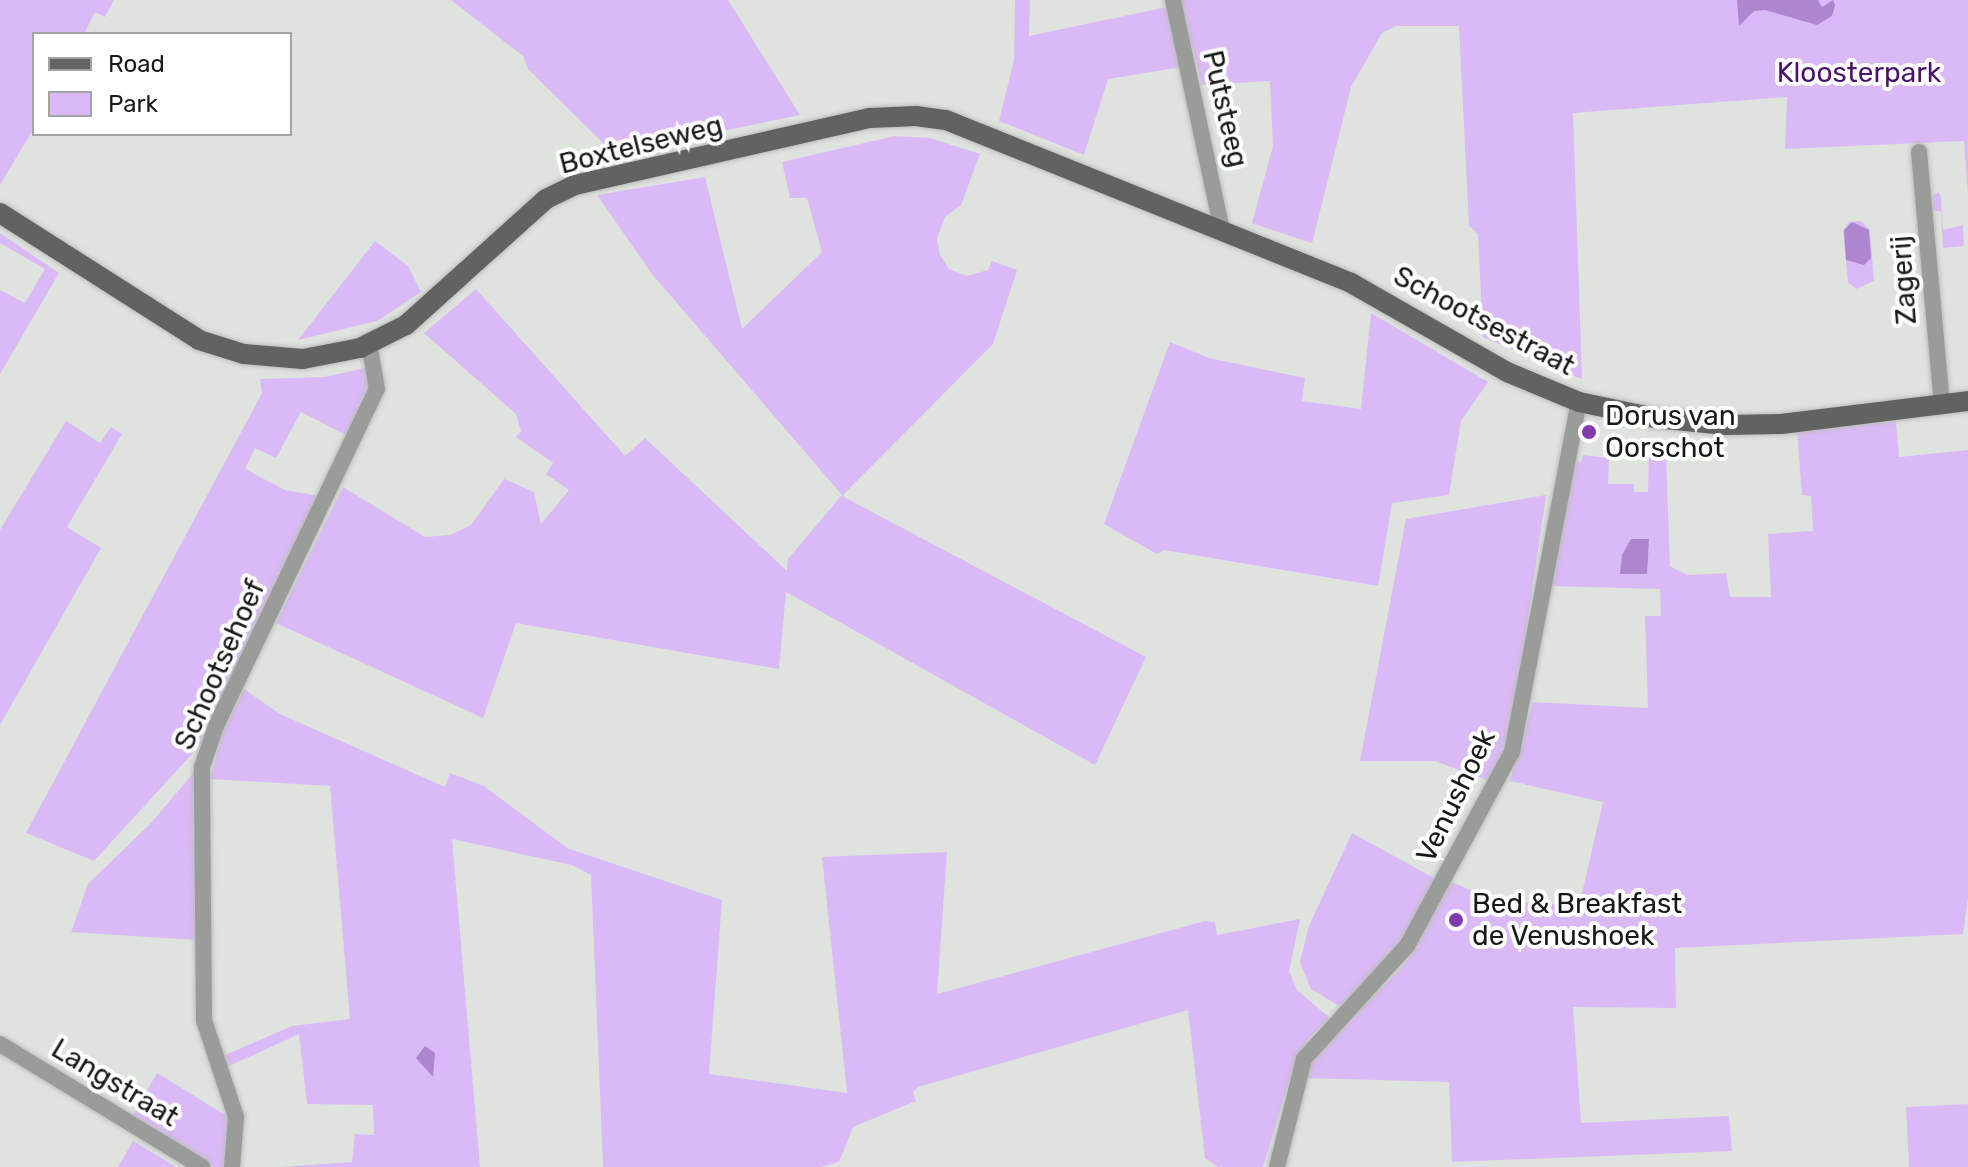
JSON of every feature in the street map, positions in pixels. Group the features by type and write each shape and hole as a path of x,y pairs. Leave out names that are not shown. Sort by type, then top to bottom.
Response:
{"main road":[{"name":"Boxtelseweg","path":"0,213 199,340 273,359 335,354 369,343 406,325 546,199 575,185 870,118 946,120 1222,230"},
{"name":"Schootsestraat","path":"1222,230 1351,283 1507,372 1579,402 1655,418 1720,425 1781,424 1968,401"}],"street":[{"name":"Putsteeg","path":"1173,0 1222,230"},
{"name":"Zagerij","path":"1919,152 1942,404"},
{"name":"Schootsehoef","path":"232,1167 236,1117 204,1020 202,767 216,726 377,389 369,343"},
{"name":"Venushoek","path":"1277,1167 1304,1059 1407,946 1512,752 1579,402"},
{"name":"Langstraat","path":"0,1044 202,1167"}],"green space":[{"path":"0,0 114,0 105,17 95,12 85,32 32,32 32,131 0,185"},
{"path":"451,0 728,0 800,115 605,155 606,146 528,69 523,56"},
{"path":"1015,0 1030,0 1029,36 1167,7 1182,67 1108,79 1084,155 999,121 1014,60"},
{"name":"Kloosterpark","path":"1180,0 1968,0 1968,196 1964,141 1785,149 1787,97 1573,113 1582,379 1483,337 1478,234 1469,226 1459,26 1396,26 1382,33 1351,87 1312,243 1252,223 1273,146 1270,81 1202,85"},
{"path":"895,136 930,138 980,154 961,205 945,217 937,239 940,255 949,269 967,276 988,270 992,261 1017,270 993,344 842,496 1146,657 1095,765 786,592 779,669 516,623 483,718 276,623 343,487 425,537 450,535 471,525 504,479 534,492 541,524 569,490 546,474 553,463 516,437 521,431 516,414 424,333 476,289 625,456 645,438 787,571 788,559 842,495 652,274 597,195 705,177 742,329 822,252 807,198 790,198 782,162"},
{"path":"1939,192 1941,197 1943,230 1963,225 1964,246 1943,248 1941,211 1933,211 1932,196"},
{"path":"1861,221 1870,230 1874,281 1856,289 1848,282 1843,231 1849,222"},
{"path":"0,233 59,273 0,374 0,290 25,303 45,269 0,243"},
{"path":"375,241 408,266 421,292 377,321 298,340"},
{"path":"1371,313 1488,382 1461,421 1449,495 1392,503 1378,586 1164,550 1157,554 1104,524 1170,342 1209,358 1305,378 1302,401 1361,409"},
{"path":"369,367 374,379 348,436 301,412 276,458 255,448 245,469 285,490 320,496 202,743 94,861 26,833 262,393 260,379 325,377"},
{"path":"66,421 100,443 111,427 122,434 67,527 101,548 0,725 0,530"},
{"path":"1896,421 1899,457 1968,450 1968,898 1963,934 1675,948 1676,1008 1573,1007 1581,1123 1729,1116 1732,1151 1452,1162 1449,1082 1307,1078 1313,1059 1404,965 1452,882 1492,900 1579,906 1603,802 1510,781 1533,702 1648,708 1645,616 1661,616 1660,589 1550,586 1568,461 1581,462 1583,455 1609,458 1608,484 1634,484 1634,492 1648,492 1649,453 1656,460 1666,458 1670,566 1687,575 1726,573 1730,597 1771,597 1768,534 1813,531 1811,496 1802,495 1797,431"},
{"path":"1546,495 1510,741 1490,781 1435,761 1360,761 1406,519"},
{"path":"244,689 280,714 445,787 450,773 484,786 567,848 722,900 709,1074 847,1093 822,857 947,852 937,994 1205,921 1215,922 1217,935 1300,919 1289,971 1297,990 1330,1018 1312,1035 1292,1071 1263,1167 1218,1167 1205,1158 1188,1010 918,1087 913,1092 916,1101 853,1127 839,1162 820,1167 603,1167 591,875 572,865 452,839 480,1167 281,1167 352,1162 355,1134 374,1135 373,1105 307,1104 299,1034 227,1067 223,1056 292,1026 350,1019 330,786 210,779 223,732"},
{"path":"195,771 196,940 71,932 88,884 152,822"},
{"path":"1352,833 1436,879 1400,945 1341,1007 1311,989 1300,962 1309,926"},
{"path":"157,1073 227,1116 226,1167 214,1167 132,1117"},
{"path":"1968,1104 1968,1167 1909,1167 1906,1107"},
{"path":"133,1141 176,1167 118,1167"}],"shaded area":[{"path":"1737,0 1818,0 1822,7 1833,0 1835,5 1832,16 1817,25 1765,10 1754,11 1739,26"},
{"path":"1852,222 1869,230 1871,258 1864,265 1846,260 1844,230"},
{"path":"1631,539 1649,539 1647,574 1620,574 1622,555"},
{"path":"425,1046 435,1053 433,1077 416,1058"}],"place":[{"name":"Dorus van Oorschot","path":"1589,432"},
{"name":"Bed & Breakfast de Venushoek","path":"1456,920"}]}
